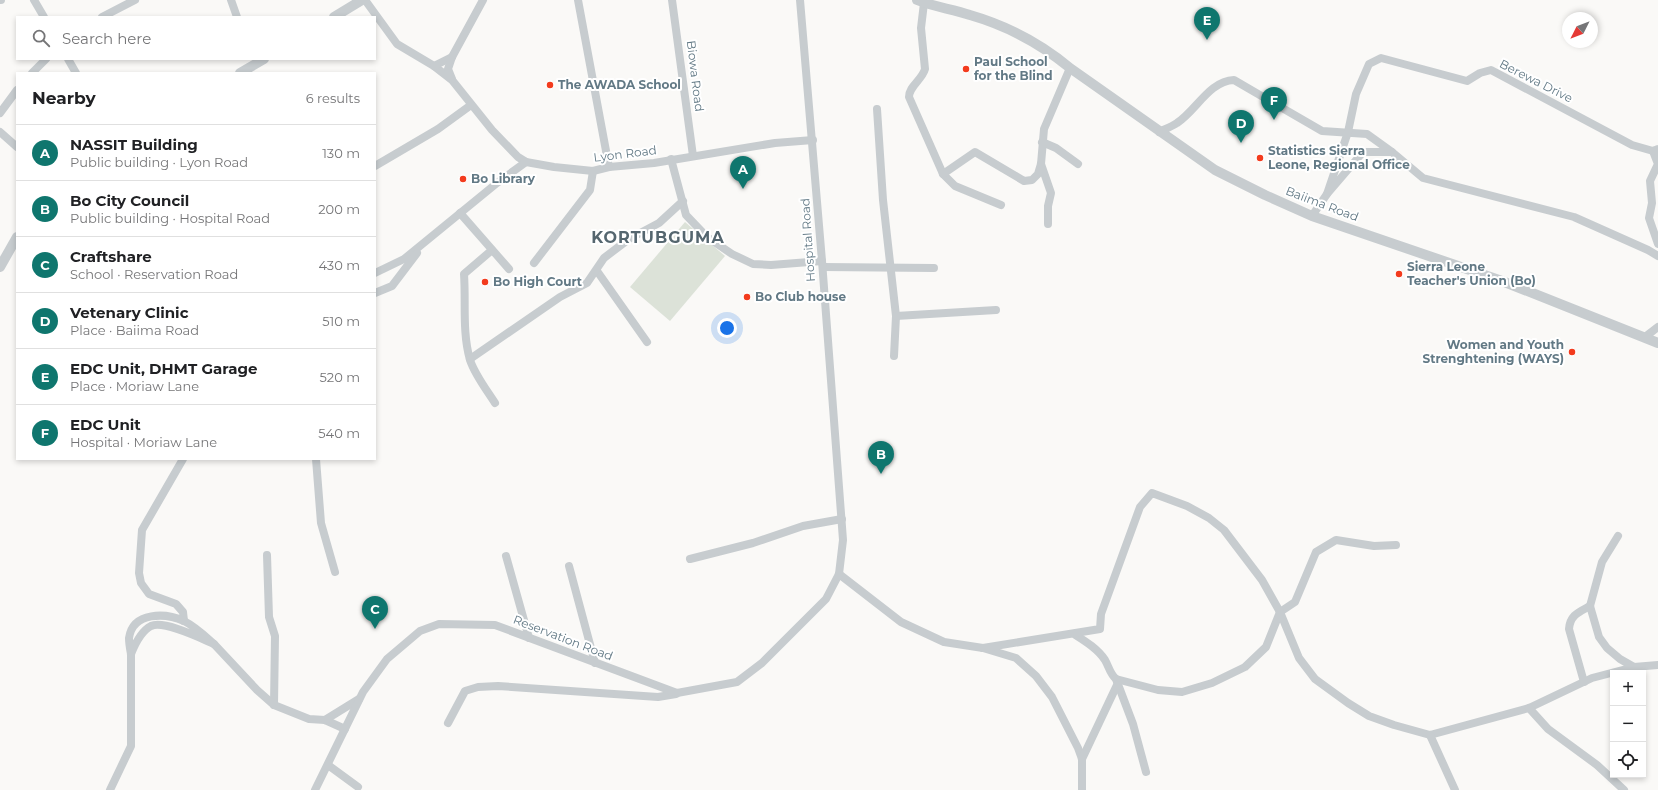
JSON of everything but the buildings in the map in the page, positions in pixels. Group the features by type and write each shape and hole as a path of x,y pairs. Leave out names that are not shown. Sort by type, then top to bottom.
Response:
{"street":[{"path":"34,0 43,16"},
{"path":"104,16 135,0"},
{"path":"231,0 237,16"},
{"path":"336,16 363,0"},
{"name":"Lyon Road","path":"363,0 375,16"},
{"path":"452,80 448,69 452,57 483,0"},
{"path":"578,0 609,167"},
{"name":"Biowa Road","path":"672,0 693,156"},
{"name":"Hospital Road","path":"800,0 813,140 842,519 843,540 839,574"},
{"path":"920,1 925,69 923,75 909,92 909,97 943,174 955,186 1001,205"},
{"name":"Baiima Road","path":"920,1 971,15 1019,33 1048,50 1070,68 1159,132 1215,170 1312,216 1502,281 1645,337 1658,344"},
{"name":"Lyon Road","path":"376,17 397,44 434,66 452,80 492,130 518,157 526,162 554,167 593,171 609,167 654,163 775,143 813,140"},
{"path":"434,66 452,57"},
{"name":"Berewa Drive","path":"1327,194 1348,132 1356,94 1369,64 1381,58 1410,64 1467,81 1480,73 1491,70 1632,145 1655,150"},
{"path":"33,72 45,60"},
{"path":"69,60 75,72"},
{"path":"242,72 258,61"},
{"path":"943,174 974,152 1024,181 1032,180 1038,174 1041,164 1044,129 1070,68"},
{"path":"1159,132 1177,123 1216,86 1225,81 1234,80 1322,131 1367,134 1392,152 1423,178 1574,217 1648,250 1658,256"},
{"path":"0,113 16,91"},
{"path":"376,165 438,128 471,105"},
{"path":"877,109 883,200 896,316 894,356"},
{"path":"0,132 16,146"},
{"path":"1042,142 1056,148 1078,164"},
{"path":"1655,150 1658,164 1650,181 1652,203 1649,218 1658,244"},
{"path":"1312,216 1327,194 1363,152 1392,152"},
{"path":"671,159 686,215 707,237 732,254 753,264 822,264 891,268 934,268"},
{"path":"376,273 404,259 496,183 526,162"},
{"path":"1041,164 1051,193 1048,206 1048,224"},
{"path":"534,263 590,190 593,171"},
{"path":"470,359 560,297 587,283 604,258 629,239 659,223 683,201"},
{"path":"460,213 509,269"},
{"path":"0,267 16,239"},
{"path":"376,293 392,286 423,244"},
{"path":"492,250 464,274 466,298 464,325 470,359 476,372 495,403"},
{"path":"597,270 647,342"},
{"path":"896,316 996,310"},
{"path":"1645,337 1658,327"},
{"path":"182,460 142,530 139,573 141,584 149,594 176,604 183,612 184,621"},
{"path":"316,460 321,523 335,572"},
{"path":"983,648 1100,629 1101,614 1140,507 1152,493 1187,506 1209,518 1224,530 1262,580 1280,612 1299,658 1315,679 1369,716 1394,725 1430,735 1528,708 1584,682 1634,667 1658,665"},
{"path":"690,559 752,543 803,526 842,519"},
{"path":"1618,536 1602,562 1590,606 1599,637 1607,648 1620,659 1634,667"},
{"path":"1116,682 1158,690 1182,692 1212,683 1245,667 1266,647 1280,612 1295,602 1316,552 1332,541 1336,540 1374,546 1396,545"},
{"path":"267,555 269,616 275,636 274,705"},
{"path":"506,556 529,638"},
{"path":"569,566 595,663"},
{"path":"448,723 465,691 478,687 537,689 658,697 737,682 762,663 826,599 839,574 901,622 944,642 983,648 1016,658 1036,676 1052,697 1078,748 1082,759 1082,790"},
{"path":"1584,682 1569,629 1570,620 1575,615 1590,606"},
{"path":"110,790 131,746 131,654 129,639 135,624 146,617 156,615 169,616 184,621 195,627 214,644 257,690 274,705 309,719 325,720 345,729"},
{"path":"131,654 138,639 151,626 161,624 214,644"},
{"name":"Reservation Road","path":"315,790 360,699 387,659 420,631 439,624 495,625 677,693"},
{"path":"1074,634 1090,644 1104,659 1116,682 1133,724 1146,772"},
{"path":"1082,759 1116,682"},
{"path":"325,720 360,699"},
{"path":"1528,708 1548,729 1597,765 1624,790"},
{"path":"1430,735 1455,790"},
{"path":"328,765 358,787"}],"shaded area":[{"path":"685,222 725,256 670,321 630,287"}],"place":[{"name":"EDC Unit, DHMT Garage","path":"1207,40"},
{"name":"Paul School for the Blind","path":"966,69"},
{"name":"The AWADA School","path":"550,85"},
{"name":"EDC Unit","path":"1274,120"},
{"name":"Vetenary Clinic","path":"1241,143"},
{"name":"Statistics Sierra Leone, Regional Office","path":"1260,158"},
{"name":"Bo Library","path":"463,179"},
{"name":"NASSIT Building","path":"743,189"},
{"name":"Sierra Leone Teacher's Union (Bo)","path":"1399,274"},
{"name":"Bo High Court","path":"485,282"},
{"name":"Bo Club house","path":"747,297"},
{"name":"Women and Youth Strenghtening (WAYS)","path":"1572,352"},
{"name":"Bo City Council","path":"881,474"},
{"name":"Craftshare","path":"375,629"}],"district":[{"name":"KORTUBGUMA","path":"658,237"}]}
